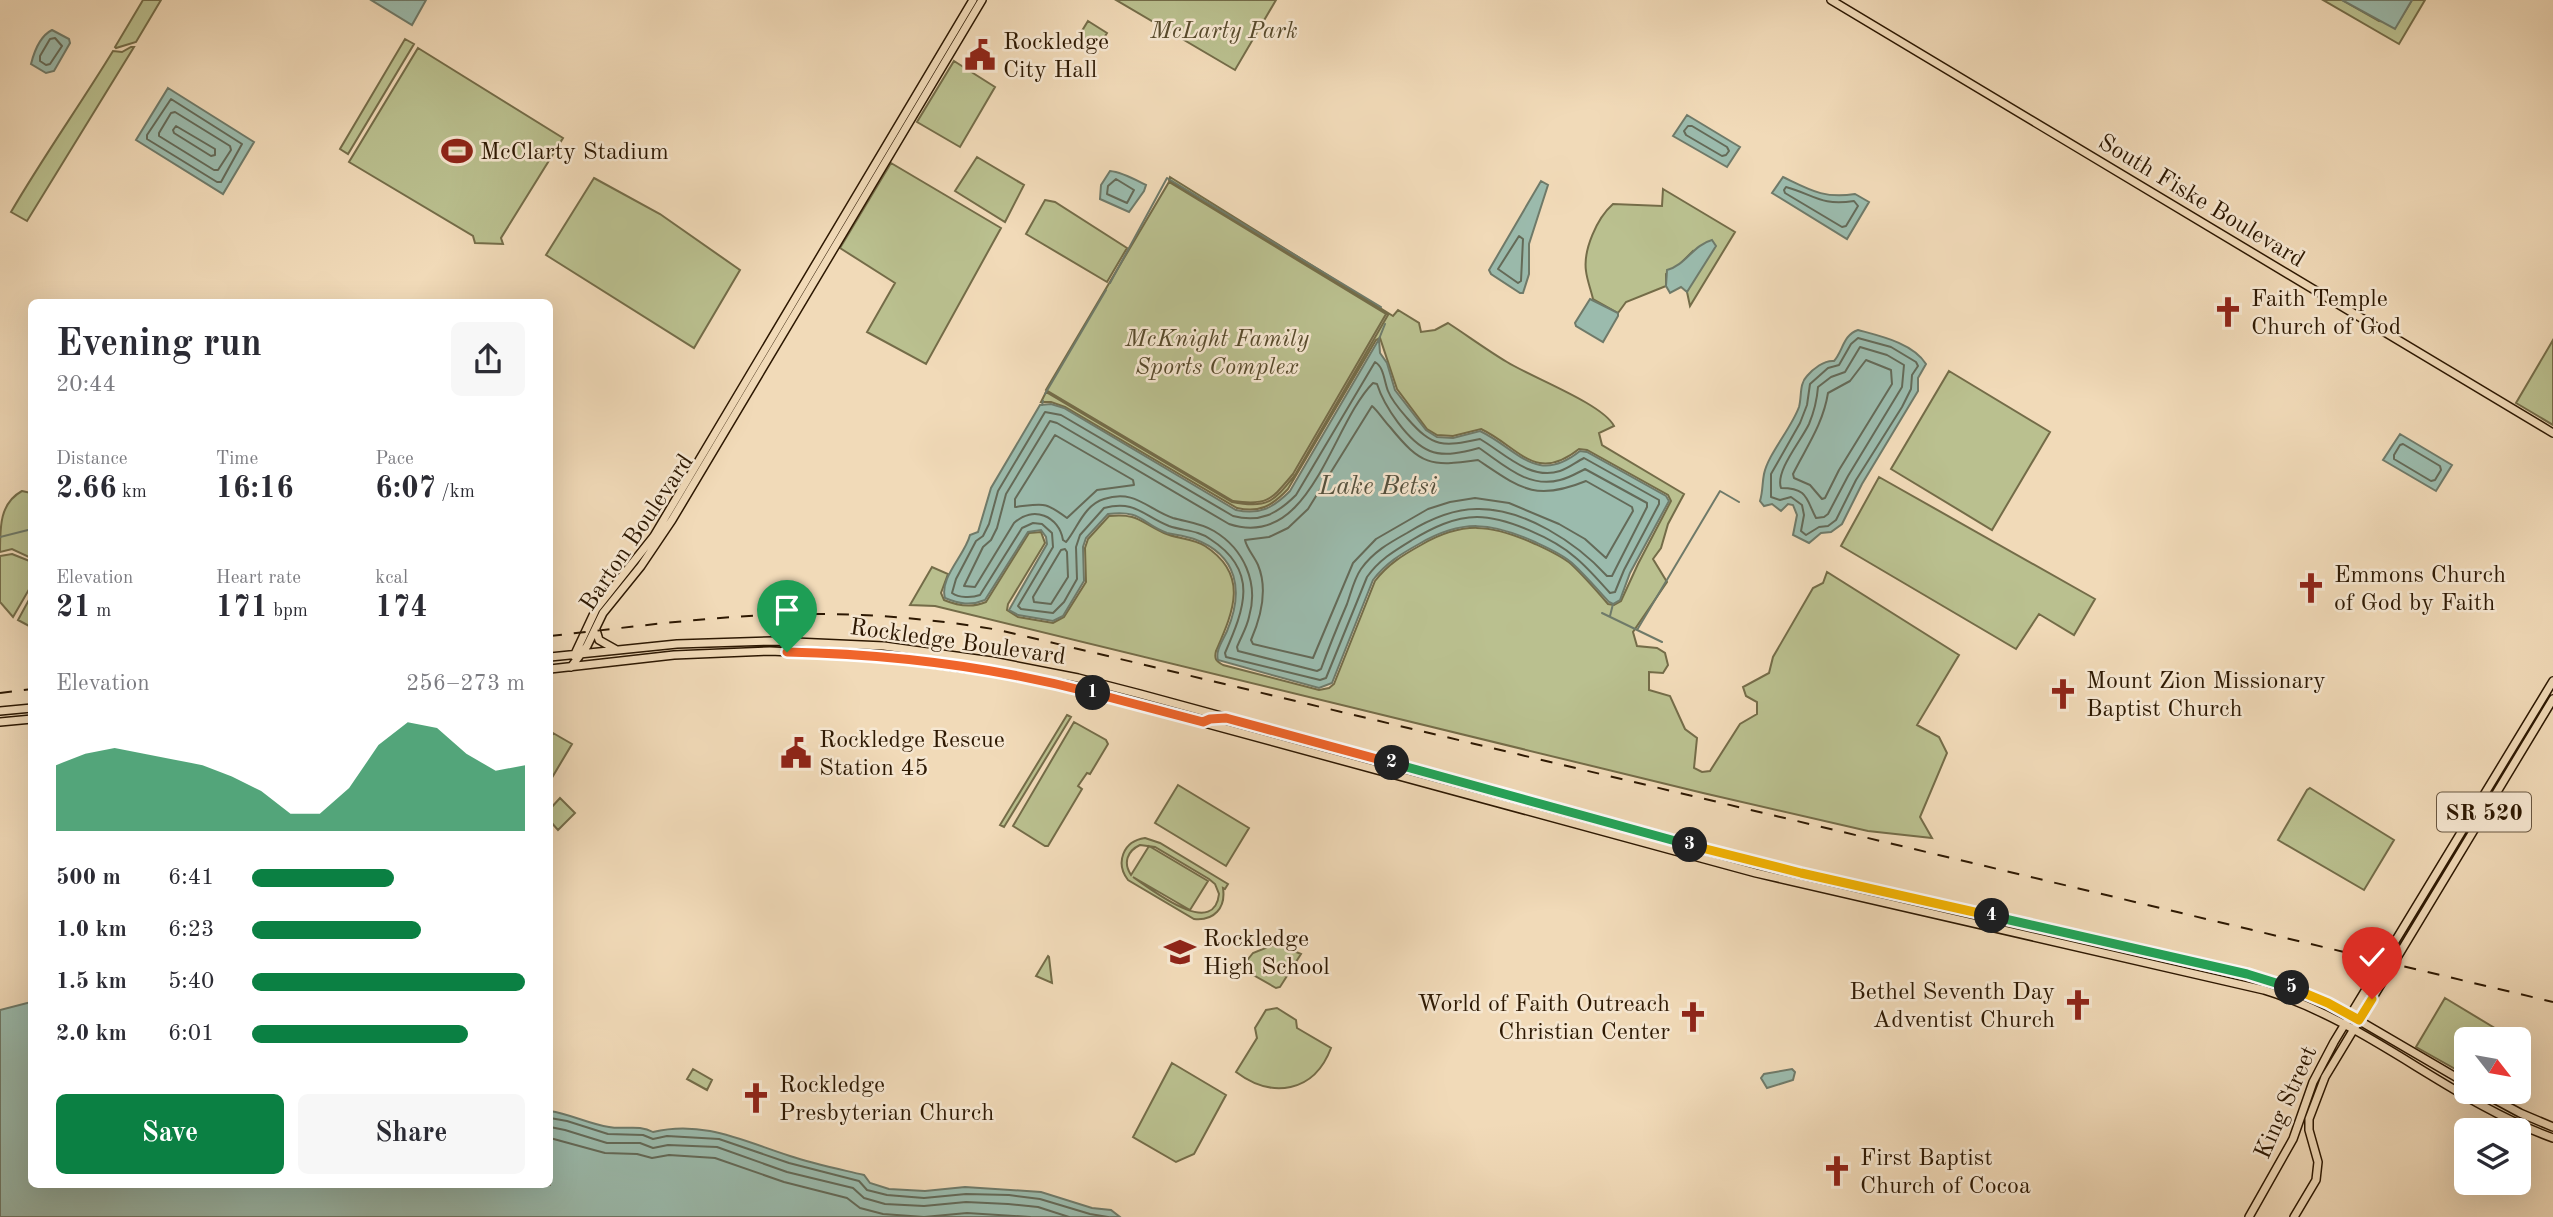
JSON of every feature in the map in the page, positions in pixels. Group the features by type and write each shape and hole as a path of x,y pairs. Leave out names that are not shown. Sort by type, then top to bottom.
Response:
{"main road":[{"name":"Barton Boulevard","path":"696,472 779,341 852,218 973,0"},
{"name":"Barton Boulevard","path":"571,667 613,598 641,566 785,315 860,191 982,0"},
{"name":"South Fiske Boulevard","path":"1831,0 2553,433"},
{"path":"852,218 861,196 860,191"},
{"path":"839,240 840,224"},
{"path":"779,341 787,321 785,315"},
{"name":"Barton Boulevard","path":"578,654 596,609 638,560 669,518"},
{"path":"596,627 595,634 599,640 616,650"},
{"path":"725,652 743,641"},
{"name":"Rockledge Boulevard","path":"553,657 743,641 884,646 1005,663 1078,678 1762,863 2142,950 2300,991 2351,1015 2454,1076"},
{"name":"Rockledge Boulevard","path":"553,669 725,652 829,653 969,668 1076,688 1749,871 2128,957 2280,995 2346,1023 2492,1110 2553,1138"},
{"path":"969,668 992,661"},
{"path":"986,671 1005,663"},
{"name":"King Street","path":"2249,1217 2293,1139 2312,1082 2334,1042 2553,681"},
{"name":"King Street","path":"2294,1217 2314,1184 2317,1171 2318,1162 2309,1130 2309,1119 2317,1094 2553,699"},
{"path":"0,711 28,708"},
{"path":"1184,717 1196,716 1203,711"},
{"path":"1203,722 1226,718"},
{"path":"0,722 28,719"},
{"path":"1377,770 1395,764"},
{"path":"1406,778 1425,772"},
{"path":"2474,829 2473,823 2494,778"},
{"path":"2448,872 2465,835 2466,824"},
{"path":"1628,838 1646,833"},
{"path":"1872,900 1889,892"},
{"path":"2102,951 2115,944"},
{"path":"2128,957 2142,950"},
{"path":"2196,973 2213,967"},
{"path":"2323,1012 2335,1026 2334,1042"},
{"path":"2502,1104 2553,1127"}],"green space":[{"path":"143,0 161,0 136,42 116,48 115,47"},
{"name":"McLarty Park","path":"1116,0 1276,0 1235,70"},
{"path":"2323,0 2342,0 2379,21 2398,23 2412,0 2425,0 2399,44"},
{"path":"1088,21 1107,33 1096,50 1077,39"},
{"path":"405,39 414,44 348,154 340,149"},
{"path":"134,47 27,221 11,212 113,51 122,52"},
{"name":"McClarty Stadium","path":"418,48 563,138 501,238 503,244 475,243 473,236 349,162"},
{"path":"954,61 995,87 960,147 917,122"},
{"path":"977,157 1024,185 1005,222 955,191"},
{"path":"891,163 1001,228 926,364 867,332 895,283 840,248"},
{"path":"1170,177 1393,316 1398,310 1419,323 1421,332 1435,330 1448,323 1507,362 1596,409 1614,426 1599,433 1602,445 1684,494 1668,524 1661,548 1653,559 1667,582 1633,632 1637,646 1657,648 1665,653 1668,665 1663,673 1649,672 1649,690 1670,696 1685,729 1697,738 1694,768 1702,772 1710,771 1740,724 1757,714 1757,702 1746,696 1743,687 1769,673 1773,657 1813,588 1823,583 1827,572 1959,655 1917,725 1939,737 1947,753 1920,817 1932,838 1868,831 935,606 910,605 932,567 948,574 941,593 944,600 965,606 986,602 1029,533 1041,532 1045,543 1007,610 1018,617 1053,623 1064,617 1086,582 1085,548 1088,539 1109,516 1119,515 1133,517 1169,535 1200,543 1219,557 1228,569 1234,595 1228,622 1216,651 1215,658 1219,662 1319,690 1334,684 1375,581 1408,552 1450,532 1477,528 1518,537 1567,561 1608,604 1614,605 1621,601 1671,501 1668,495 1587,450 1579,449 1564,459 1539,463 1528,459 1481,429 1453,436 1437,435 1427,429 1397,389 1380,338 1376,340 1288,489 1277,500 1259,509 1237,508 1065,407 1041,402 1046,392 1232,502 1262,504 1281,492 1295,475 1388,315 1169,180"},
{"path":"594,178 660,214 740,270 694,348 546,255"},
{"name":"McKnight Family Sports Complex","path":"1169,182 1386,314 1293,474 1274,495 1262,502 1233,501 1046,390"},
{"path":"1663,189 1735,232 1690,306 1687,292 1692,252 1666,274 1666,286 1626,302 1618,313 1593,299 1586,263 1592,235 1613,204 1662,206"},
{"path":"1045,200 1055,202 1127,248 1107,282 1026,234"},
{"path":"2553,340 2553,425 2516,403"},
{"path":"1949,371 2050,432 1992,530 1891,469"},
{"path":"1879,477 2095,599 2074,635 2039,614 2016,649 1841,546"},
{"path":"22,491 28,492 28,557 12,549 0,552 3,516 15,496"},
{"path":"12,554 28,560 28,591 13,617 0,602 0,556"},
{"path":"28,602 28,625 18,620"},
{"path":"1067,715 1071,717 1004,827 1000,825"},
{"path":"1074,722 1106,740 1108,744 1090,774 1087,773 1078,786 1082,789 1048,846 1045,846 1013,826"},
{"path":"553,733 572,744 553,776"},
{"path":"1178,785 1249,828 1226,866 1155,823"},
{"path":"2310,788 2394,840 2364,890 2278,840"},
{"path":"560,798 575,813 558,830 553,824 553,806"},
{"path":"1145,838 1160,843 1228,884 1223,888 1223,902 1217,912 1207,918 1194,919 1128,880 1122,867 1123,854 1131,843","holes":["1140,845 1149,846 1131,875 1127,866 1129,854","1149,846 1155,847 1215,884 1219,894 1215,907 1206,912 1195,912 1181,907 1133,877 1190,910 1208,881"]},
{"path":"1273,945 1301,954 1280,987 1276,988 1241,968 1253,953"},
{"path":"1049,957 1052,983 1036,976"},
{"path":"2445,998 2493,1027 2454,1027 2454,1068 2416,1047"},
{"path":"1277,1008 1296,1020 1297,1028 1331,1048 1314,1075 1291,1087 1264,1086 1236,1072 1257,1038 1255,1028 1266,1010"},
{"path":"1172,1063 1226,1095 1194,1154 1176,1162 1133,1137"},
{"path":"693,1069 712,1080 707,1090 687,1079"}],"water":[{"path":"371,0 426,0 412,25"},
{"path":"2342,0 2412,0 2395,29"},
{"path":"52,30 69,39 70,43 54,71 46,73 31,64 41,40"},
{"path":"168,88 254,142 223,194 136,140"},
{"path":"1687,115 1740,147 1727,167 1673,136"},
{"path":"1110,171 1146,185 1129,212 1100,199 1101,185"},
{"path":"1783,177 1817,192 1834,195 1855,194 1869,202 1847,239 1772,193"},
{"path":"1541,181 1548,185 1529,244 1529,274 1523,293 1520,293 1489,270"},
{"path":"1712,240 1716,246 1687,292 1681,287 1670,293 1666,286 1667,270"},
{"path":"1590,299 1618,313 1603,342 1575,323"},
{"path":"1858,330 1905,346 1926,364 1918,378 1918,391 1862,484 1842,524 1831,532 1821,533 1809,543 1793,535 1797,515 1793,505 1788,504 1781,511 1772,504 1764,506 1760,501 1764,474 1799,407 1804,379 1819,365 1834,361 1846,339"},
{"name":"Lake Betsi","path":"1379,339 1380,353 1387,363 1395,390 1426,430 1437,437 1453,438 1480,431 1539,465 1551,465 1565,461 1580,451 1587,452 1666,496 1669,501 1630,573 1620,600 1613,604 1609,602 1568,560 1519,535 1477,526 1449,530 1400,555 1373,580 1332,683 1319,688 1218,660 1218,649 1227,631 1235,602 1236,589 1228,565 1220,554 1209,546 1194,539 1167,533 1128,514 1108,514 1086,538 1083,547 1084,581 1063,616 1053,621 1018,615 1009,610 1047,544 1041,530 1028,532 985,600 965,604 945,598 944,590 949,575 970,535 978,532 991,488 1040,405 1051,404 1064,408 1236,510 1259,511 1272,506 1290,491"},
{"path":"2400,434 2452,465 2436,491 2383,460"},
{"path":"28,1003 28,1188 553,1188 553,1112 615,1128 642,1128 653,1132 671,1129 706,1130 799,1159 864,1175 870,1183 889,1189 925,1191 965,1187 1041,1192 1092,1208 1111,1210 1120,1217 0,1217 0,1010"},
{"path":"1792,1069 1795,1072 1793,1080 1767,1088 1761,1078 1764,1074"}],"waterway":[{"path":"1110,283 1167,178 1381,307"},
{"path":"1045,394 1106,290"},
{"path":"1379,339 1385,324"},
{"path":"1042,405 1043,401"},
{"path":"1637,630 1720,491 1739,502"},
{"path":"0,537 28,530"},
{"path":"1610,616 1613,604"},
{"path":"1602,613 1662,642"}],"railway":[{"path":"553,636 707,619 801,614 900,618 999,630 2553,1002"},
{"path":"0,693 28,690"}],"place":[{"name":"Rockledge City Hall","path":"980,55"},
{"name":"McClarty Stadium","path":"457,151"},
{"name":"Faith Temple Church of God","path":"2228,312"},
{"name":"Emmons Church of God by Faith","path":"2311,588"},
{"name":"Mount Zion Missionary Baptist Church","path":"2063,694"},
{"name":"Rockledge Rescue Station 45","path":"796,753"},
{"name":"Rockledge High School","path":"1180,952"},
{"name":"Bethel Seventh Day Adventist Church","path":"2078,1005"},
{"name":"World of Faith Outreach Christian Center","path":"1693,1017"},
{"name":"Rockledge Presbyterian Church","path":"756,1098"},
{"name":"First Baptist Church of Cocoa","path":"1837,1171"}],"route":[{"path":"787,652 878,656 933,662 1076,688 1203,722 1226,718 1762,863 2247,974 2300,991 2359,1020 2372,999"}]}
